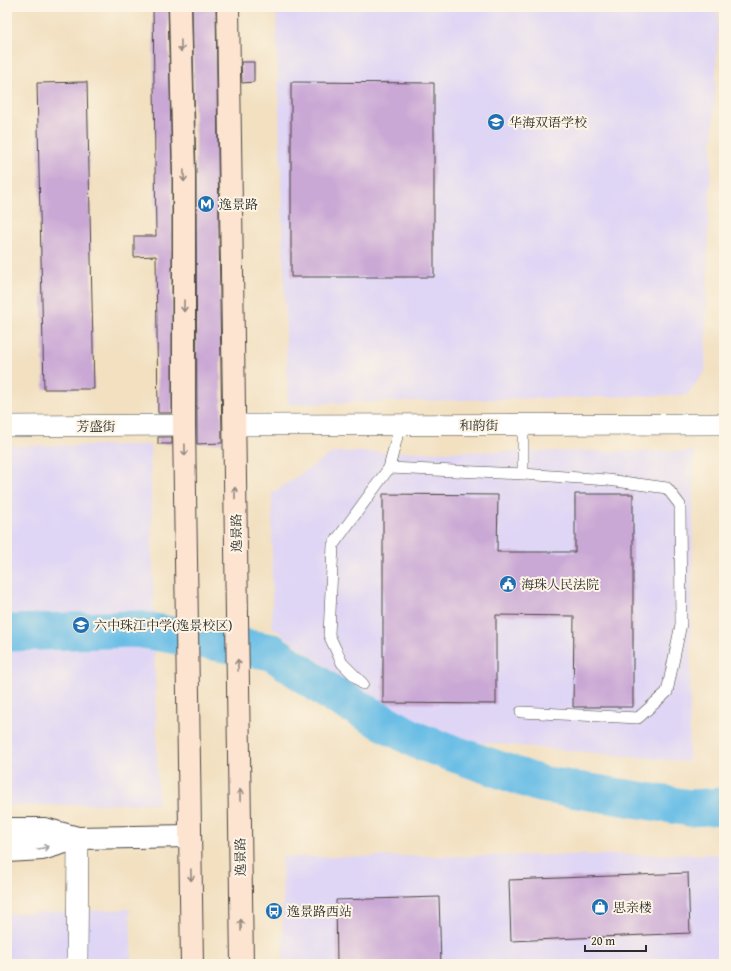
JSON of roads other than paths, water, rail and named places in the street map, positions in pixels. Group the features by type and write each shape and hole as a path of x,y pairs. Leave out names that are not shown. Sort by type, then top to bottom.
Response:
{"main road":[{"path":"180,7 184,174 184,425 192,964"},
{"name":"逸景路","path":"228,7 242,964"}],"street":[{"name":"和韵街","path":"235,425 724,424"},
{"name":"芳盛街","path":"7,426 184,425"},
{"path":"7,829 45,829 78,838"},
{"path":"7,851 42,849 78,838 190,836"},
{"path":"77,964 78,838"}],"lane":[{"path":"363,684 342,663 329,636 333,545 389,468 400,425"},
{"path":"523,425 523,474"},
{"path":"389,468 523,474 608,480 667,488 680,505 681,624 667,692 638,718 521,712"}],"waterway":[{"path":"7,633 137,629 272,652 332,694 418,741 540,784 690,808 724,806"}],"place":[{"name":"华海双语学校","path":"496,122"},
{"name":"逸景路","path":"206,204"},
{"name":"海珠人民法院","path":"508,584"},
{"name":"六中珠江中学(逸景校区)","path":"81,625"},
{"name":"思亲楼","path":"600,907"},
{"name":"逸景路西站","path":"274,911"}]}
